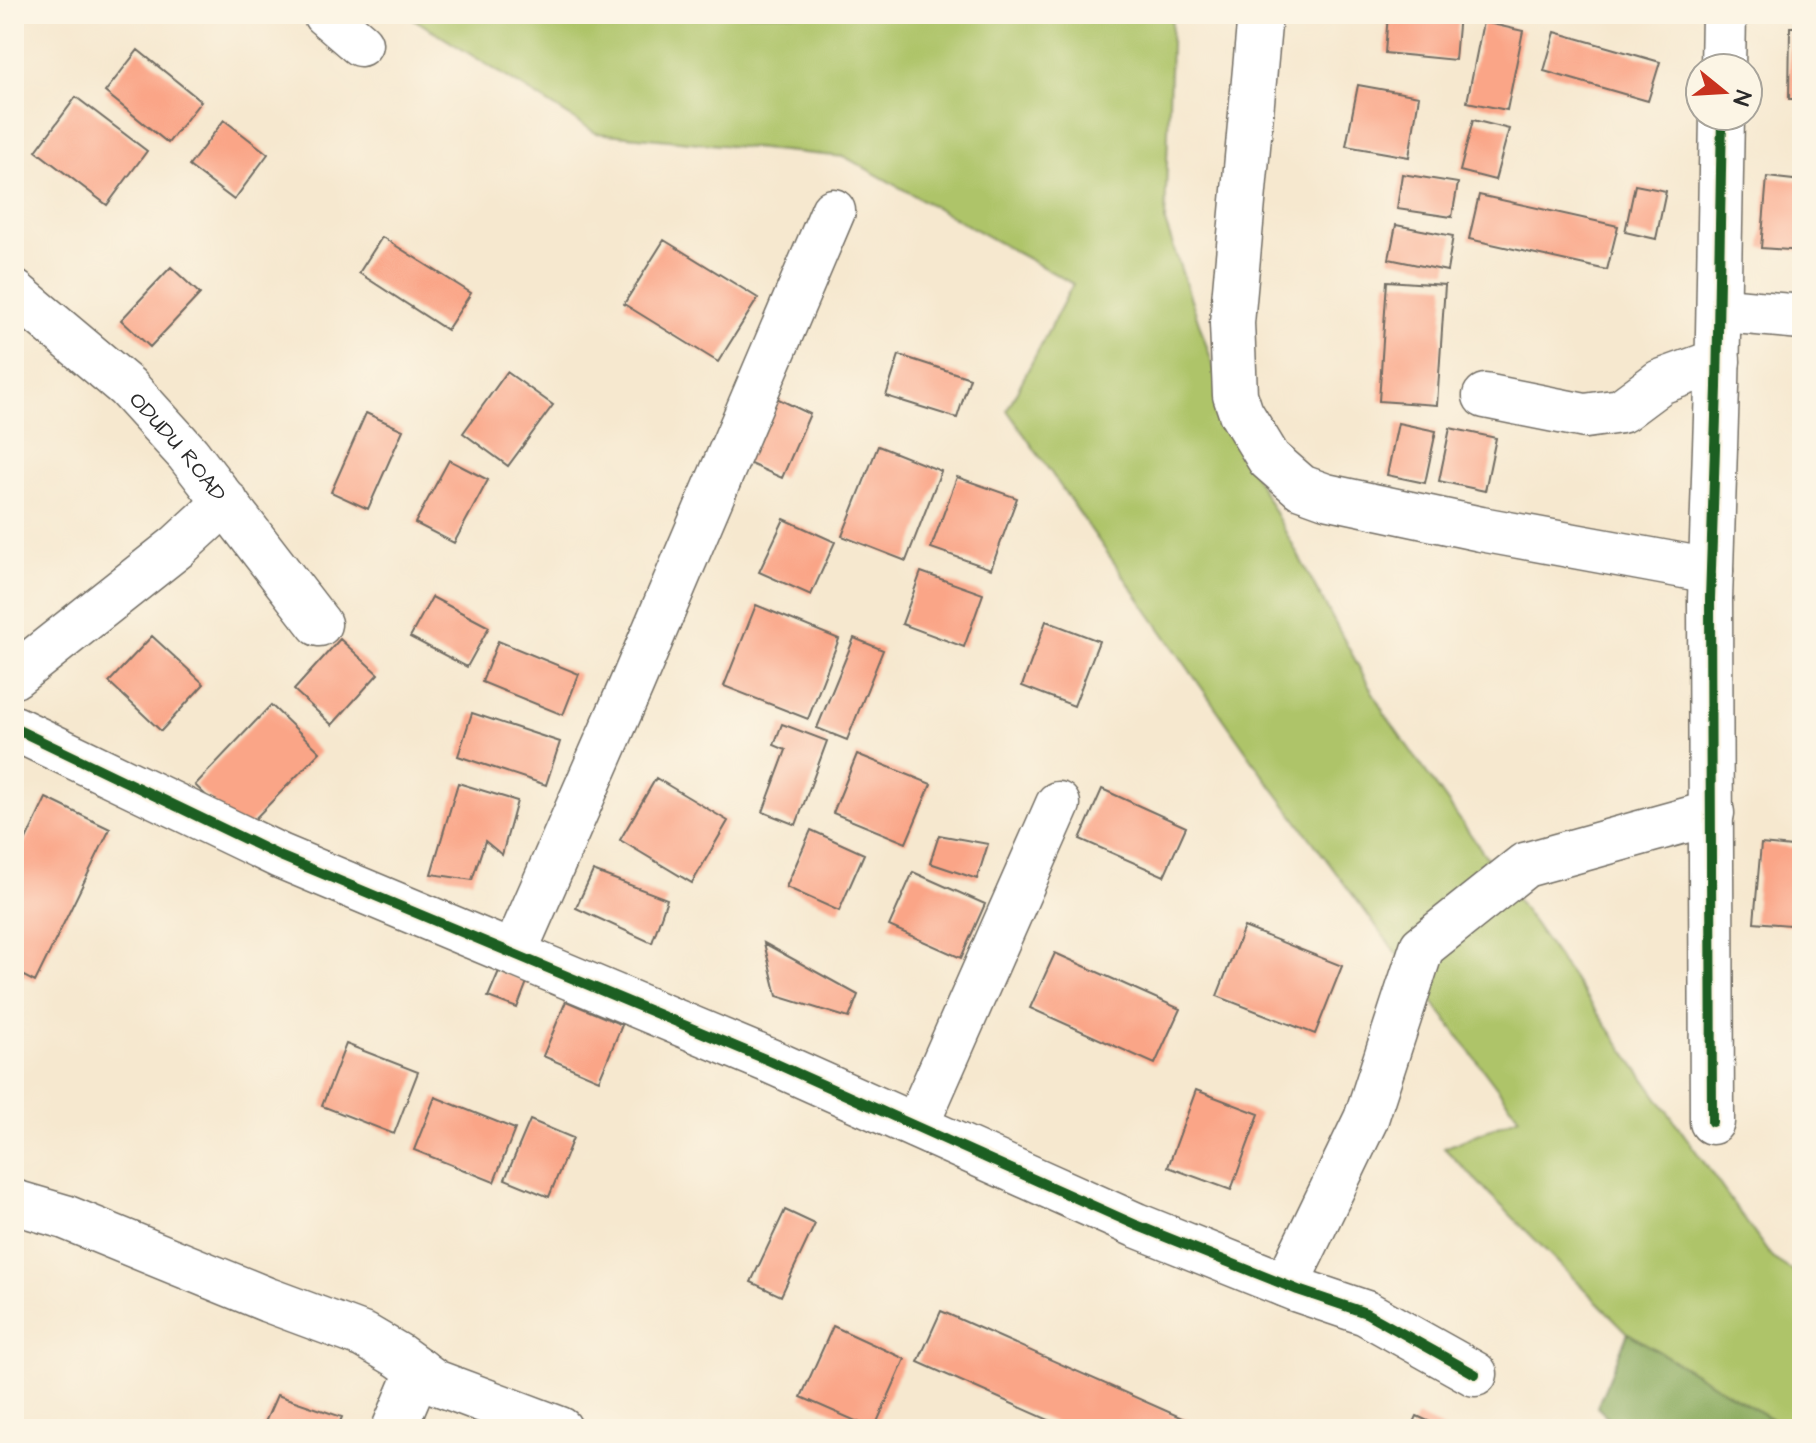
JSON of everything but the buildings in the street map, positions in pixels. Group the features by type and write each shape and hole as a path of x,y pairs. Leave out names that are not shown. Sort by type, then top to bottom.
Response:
{"street":[{"path":"325,14 360,44"},
{"path":"1260,14 1232,323 1235,395 1241,413 1269,459 1301,487 1326,496 1481,529 1711,571"},
{"path":"1723,52 1724,14"},
{"path":"1712,1122 1711,571 1722,132"},
{"path":"514,953 833,211"},
{"name":"ODUDU ROAD","path":"14,292 127,387 188,454 319,624"},
{"path":"1719,307 1802,317"},
{"path":"1485,396 1585,416 1621,411 1660,382 1718,361"},
{"path":"14,676 177,547 226,502"},
{"path":"14,728 280,856 770,1061 1136,1225 1286,1285 1366,1313 1475,1374"},
{"path":"916,1126 1058,804"},
{"path":"1286,1285 1366,1119 1422,947 1525,865 1712,813"},
{"path":"14,1202 65,1217 365,1336 435,1382 560,1429"},
{"path":"394,1429 419,1370"}],"green space":[{"path":"406,14 1172,14 1165,222 1243,454 1384,713 1772,1258 1802,1277 1802,1429 1788,1429 1628,1333 1444,1148 1519,1117 1263,775 1007,410 1073,284 845,157 596,133"},
{"path":"1628,1333 1788,1429 1620,1429 1597,1407"}],"cycle path":[{"path":"1712,1122 1710,599 1722,132"},
{"path":"14,728 280,856 770,1061 1136,1225 1298,1290 1366,1313 1475,1374"}]}
